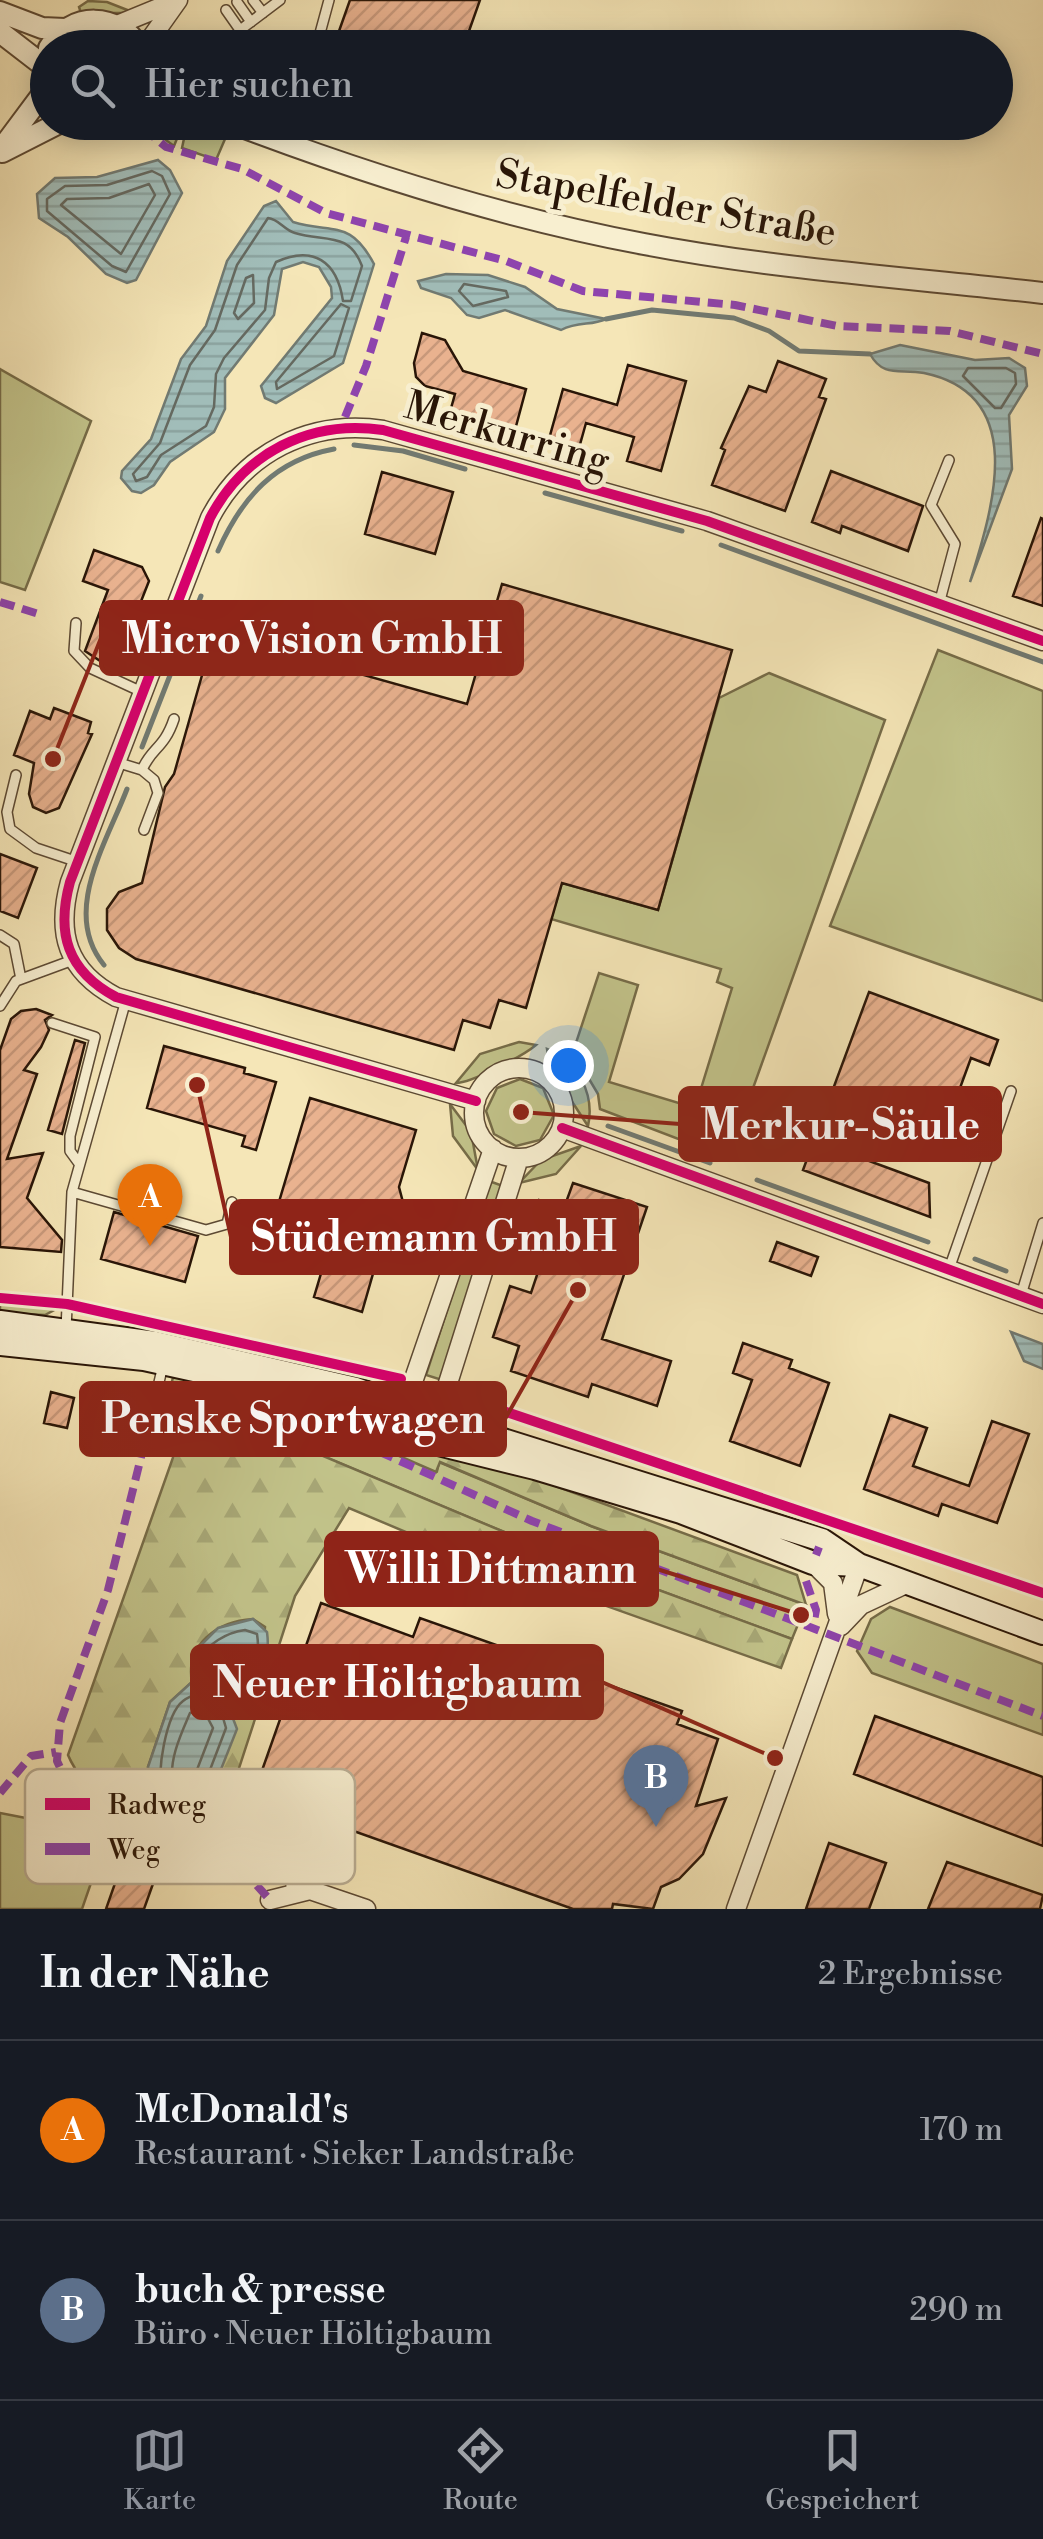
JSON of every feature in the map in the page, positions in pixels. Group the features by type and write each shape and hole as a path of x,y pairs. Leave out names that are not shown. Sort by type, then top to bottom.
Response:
{"main road":[{"path":"0,1322 226,1377 410,1437 535,1468 681,1512 813,1563 859,1565"},
{"path":"0,1344 65,1339 299,1374 822,1540 859,1565 1043,1633"}],"street":[{"path":"117,25 178,0"},
{"path":"156,30 178,0"},
{"path":"0,12 42,28 66,29 91,20 117,25 122,30"},
{"path":"0,32 30,50"},
{"path":"0,152 30,112"},
{"path":"0,152 30,137"},
{"name":"Stapelfelder Straße","path":"278,140 410,188 575,230 778,263 1043,293"},
{"name":"Merkurring","path":"73,960 62,918 78,862 210,518 224,494 272,450 304,435 346,427 400,433 707,521 1043,642"},
{"path":"73,960 95,985 126,1000 402,1076 476,1102"},
{"path":"518,1068 534,1070 559,1091 564,1112 562,1128 547,1148 519,1158 493,1149 478,1130 476,1102 485,1083 498,1073 518,1068"},
{"path":"562,1128 1043,1304"},
{"path":"493,1149 405,1405 410,1437 437,1418 519,1158"},
{"path":"813,1563 833,1583 838,1598 835,1634"},
{"path":"736,1909 859,1565"},
{"path":"835,1634 861,1604 908,1583"},
{"path":"270,1900 310,1890 366,1909"}],"lane":[{"path":"253,0 263,13"},
{"path":"226,10 240,30 280,0"},
{"path":"321,30 329,0"},
{"path":"237,2 252,22"},
{"path":"939,604 955,544 931,505 949,460"},
{"path":"76,623 74,651 82,661 142,692"},
{"path":"142,770 148,756 166,742 174,719"},
{"path":"116,762 142,770 154,780 158,793 144,830"},
{"path":"16,775 7,812 10,830 36,848 78,862"},
{"path":"0,935 14,944 21,979"},
{"path":"0,1006 6,991 21,979 73,960"},
{"path":"65,1339 72,1192 126,1000"},
{"path":"52,1023 95,1037 70,1136 70,1151 78,1162"},
{"path":"950,1270 1011,1091"},
{"path":"72,1192 214,1230 227,1224 232,1202"},
{"path":"1021,1295 1043,1223"},
{"path":"150,1420 164,1362"},
{"path":"291,1884 291,1894"}],"green space":[{"path":"88,1 107,2 135,13 81,13 79,7"},
{"path":"184,140 225,140 216,160 182,148"},
{"path":"0,369 91,421 25,590 0,582"},
{"path":"938,650 1043,691 1043,1001 830,926"},
{"path":"769,673 885,720 728,1158 600,1109 598,1094 573,1052 599,973 638,985 609,1082 695,1108 732,988 717,982 721,969 551,919 562,883 658,910 719,698"},
{"path":"519,1042 536,1045 497,1068 456,1083 480,1054"},
{"path":"547,1049 567,1061 582,1080 589,1102 588,1126 550,1068"},
{"path":"520,1079 543,1088 554,1115 540,1140 516,1146 494,1134 486,1111 497,1088"},
{"path":"450,1104 471,1132 478,1170 453,1136"},
{"path":"581,1146 556,1174 519,1183 541,1160"},
{"path":"489,1181 503,1186 442,1380 426,1375"},
{"path":"0,1303 56,1309 45,1315 0,1313"},
{"path":"174,1374 246,1393 368,1434 437,1471 439,1462 591,1526 806,1605 792,1639 528,1542 265,1432 260,1414 169,1392"},
{"path":"194,1398 260,1414 266,1432 528,1542 792,1639 781,1668 446,1549 349,1508 295,1596 239,1769 214,1769 226,1700 248,1685 259,1671 265,1627 253,1619 227,1624 199,1646 191,1669 192,1682 170,1702 150,1769 76,1769 68,1755"},
{"path":"368,1434 523,1474 797,1575 806,1605 591,1526 440,1462 436,1472 367,1442"},
{"path":"890,1607 1043,1664 1043,1735 872,1673 857,1651 871,1619"},
{"path":"0,1813 25,1818 25,1884 91,1884 82,1909 0,1909"}],"water":[{"path":"158,160 170,170 182,193 136,280 127,283 106,274 68,237 39,218 37,194 55,178 97,177"},
{"path":"276,201 293,222 349,234 374,264 343,363 276,403 265,398 261,386 332,298 331,287 319,267 303,262 282,269 274,315 225,378 225,409 214,432 170,462 154,485 141,493 132,491 121,478 122,471 151,439 181,359 206,326 227,261 264,206"},
{"path":"446,274 488,275 525,287 557,309 606,319 561,330 505,310 479,318 467,315 451,298 421,288 418,281"},
{"path":"900,345 975,360 1009,358 1025,368 1027,386 1009,415 1012,469 970,582 993,490 995,459 991,430 979,405 957,385 924,373 887,370 870,354"},
{"path":"1011,1332 1043,1344 1043,1369 1024,1361"},
{"path":"253,1619 267,1632 268,1645 259,1674 226,1700 237,1729 221,1769 148,1769 170,1702 192,1682 192,1654 218,1628"}],"building":[{"path":"350,0 480,0 469,30 339,30"},
{"path":"422,333 445,340 463,371 526,389 515,430 450,412 455,394 425,386 416,377 414,363"},
{"path":"778,361 826,379 819,397 826,399 785,511 712,485 725,450 721,448 749,386 766,392"},
{"path":"628,365 686,381 661,471 627,461 634,437 586,423 579,448 549,439 563,389 617,405"},
{"path":"831,471 923,506 908,551 842,526 840,533 812,522"},
{"path":"382,472 453,492 435,554 365,534"},
{"path":"1043,519 1043,606 1013,596"},
{"path":"94,550 142,567 149,581 114,670 85,651 108,590 83,581"},
{"path":"502,584 732,650 658,910 562,883 526,1008 499,1000 490,1028 463,1020 454,1050 136,959 119,948 107,930 107,909 119,892 142,883 165,787 174,774 214,633 270,650 278,622 318,633 310,660 467,704"},
{"path":"54,708 91,722 88,733 92,734 59,808 46,813 33,807 29,794 34,763 14,755 30,711 50,719"},
{"path":"0,854 37,868 18,918 0,911"},
{"path":"869,992 998,1040 989,1065 971,1058 953,1107 960,1110 954,1126 947,1123 943,1132 863,1103 851,1135 868,1141 861,1158 929,1183 930,1217 803,1170"},
{"path":"36,1009 52,1015 45,1020 49,1030 41,1047 24,1070 37,1074 7,1159 43,1153 27,1198 62,1240 61,1252 0,1247 0,1050 11,1019 21,1011"},
{"path":"75,1040 85,1043 62,1134 48,1130"},
{"path":"164,1046 245,1068 244,1073 276,1082 256,1150 242,1146 245,1136 147,1108"},
{"path":"310,1098 416,1130 399,1187 405,1210 387,1225 362,1312 314,1297 328,1250 270,1232"},
{"path":"573,1183 647,1207 602,1339 671,1361 657,1406 592,1384 588,1397 511,1371 519,1346 493,1337 510,1286 531,1293 543,1257 522,1251 539,1200 564,1208"},
{"path":"114,1212 198,1236 185,1282 101,1259"},
{"path":"777,1242 818,1257 811,1276 770,1261"},
{"path":"743,1343 792,1360 789,1368 829,1383 800,1466 730,1441 752,1380 733,1373"},
{"path":"51,1392 74,1398 67,1428 44,1423"},
{"path":"890,1415 927,1428 913,1466 969,1486 992,1421 1029,1434 997,1523 942,1504 938,1516 864,1489"},
{"path":"321,1603 413,1637 420,1618 682,1711 677,1724 718,1739 696,1806 726,1798 703,1854 679,1879 661,1887 653,1909 613,1904 612,1909 573,1909 355,1832 355,1769 263,1769"},
{"path":"875,1716 1043,1777 1043,1846 854,1774"},
{"path":"829,1843 886,1863 869,1909 806,1909"},
{"path":"947,1862 1043,1895 1040,1909 928,1909"},
{"path":"115,1884 153,1884 144,1909 106,1909"}],"waterway":[{"path":"606,319 652,310 734,318 769,331 799,351 870,354"},
{"path":"354,445 403,451 465,469"},
{"path":"218,551 238,514 263,484 294,462 334,449"},
{"path":"545,493 682,531"},
{"path":"721,545 1043,662"},
{"path":"142,747 201,596"},
{"path":"104,965 92,945 86,923 87,901 99,855 127,789"},
{"path":"608,1126 710,1163"},
{"path":"757,1180 928,1242"},
{"path":"975,1259 1006,1271"}],"marked path":[{"path":"158,140 166,147 242,169 326,213 506,261 583,291 735,305 837,326 950,331 1043,354"},
{"path":"345,417 366,366 406,237"},
{"path":"0,602 42,615"},
{"path":"424,1385 438,1390"},
{"path":"61,1769 57,1761 60,1723 108,1590 150,1421"},
{"path":"358,1442 532,1521 1043,1716"},
{"path":"816,1555 819,1547"},
{"path":"806,1581 816,1610 813,1626"},
{"path":"0,1793 31,1756 56,1752"},
{"path":"256,1884 270,1900"}],"cycle path":[{"path":"476,1101 116,997 86,975 69,949 64,918 70,882 210,518 224,495 260,459 305,436 330,430 383,430 707,521 1043,641"},
{"path":"562,1128 1043,1304"},
{"path":"0,1298 67,1304 401,1379"},
{"path":"465,1398 1043,1593"}],"place":[{"name":"MicroVision GmbH","path":"53,759"},
{"name":"Stüdemann GmbH","path":"197,1085"},
{"name":"Merkur-Säule","path":"521,1112"},
{"name":"McDonald's","path":"150,1246"},
{"name":"Penske Sportwagen","path":"578,1290"},
{"name":"Willi Dittmann","path":"801,1615"},
{"name":"Neuer Höltigbaum","path":"775,1758"},
{"name":"buch & presse","path":"656,1827"}]}
